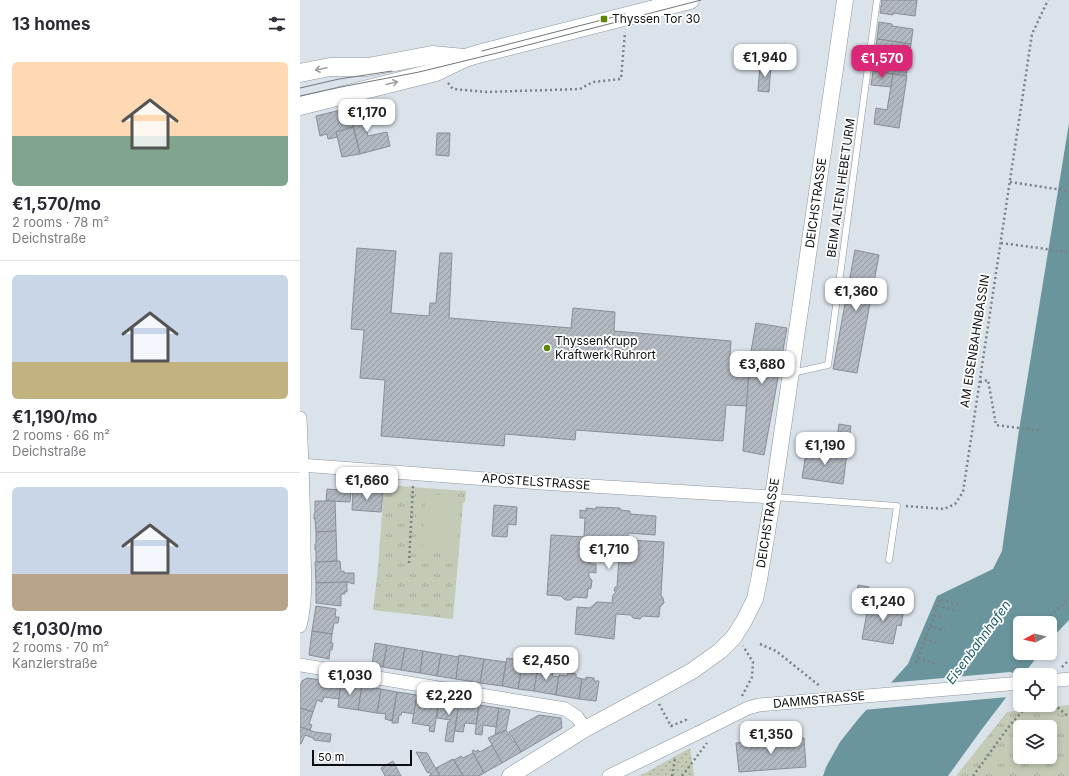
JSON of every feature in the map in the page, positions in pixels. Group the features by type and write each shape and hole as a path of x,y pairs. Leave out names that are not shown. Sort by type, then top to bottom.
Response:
{"main road":[{"path":"300,106 436,72 465,58 690,0"},
{"path":"300,73 330,67 368,67 432,55 465,58"}],"street":[{"name":"DEICHSTRASSE","path":"510,776 585,729 692,671 720,651 734,637 744,621 754,599 759,580 792,374 845,0"},
{"path":"300,418 305,600 300,626"},
{"name":"APOSTELSTRASSE","path":"301,465 541,483 772,497"},
{"path":"300,665 565,708 578,717 585,729"},
{"path":"1057,680 1069,679"},
{"name":"DAMMSTRASSE","path":"609,776 748,708 759,705 1013,684"}],"lane":[{"name":"BEIM ALTEN HEBETURM","path":"792,374 828,365 877,0"},
{"path":"772,497 897,506 889,560"}],"path":[{"name":"AM EISENBAHNBASSIN","path":"897,506 944,509 956,504 963,492 1032,34 1048,0"},
{"path":"436,72 453,89 487,92 580,89 593,82 621,79 626,17"},
{"path":"1010,182 1069,191"},
{"path":"1001,243 1069,252"},
{"path":"980,382 988,380 996,425 1042,431"},
{"path":"409,563 414,474"},
{"path":"1050,616 1069,598"},
{"path":"916,663 940,599 959,605"},
{"path":"938,605 956,611"},
{"path":"934,615 944,618"},
{"path":"930,626 945,631"},
{"path":"925,639 940,644"},
{"path":"760,644 776,651 818,685"},
{"path":"918,658 935,664"},
{"path":"652,694 671,726 686,720 688,723 681,727 692,736"},
{"path":"1057,707 1069,717"},
{"path":"972,776 1010,725 1022,712"},
{"path":"672,776 676,753"}],"green space":[{"path":"384,485 466,491 465,502 463,503 453,619 373,610 378,569"},
{"path":"426,494 461,497 456,554 422,552"},
{"path":"1069,705 1069,776 956,776 1007,712 1057,712 1057,706"},
{"path":"690,748 694,776 638,776 645,773"}],"water":[{"name":"Eisenbahnhafen","path":"1069,123 1069,620 1057,633 1057,616 1013,616 1013,660 1035,660 1028,668 1013,668 1013,688 948,776 823,776 826,767 840,742 859,718 908,664 937,596 993,569 1002,551 1019,430"}],"pier":[{"path":"1013,673 1013,691 1008,697 863,710 888,683"}],"building":[{"path":"882,0 917,0 915,16 880,13"},
{"path":"879,22 892,24 892,26 913,29 911,44 877,39"},
{"path":"877,39 911,44 906,76 873,71"},
{"path":"760,65 771,65 769,92 758,91"},
{"path":"873,71 893,74 891,87 871,85"},
{"path":"893,74 907,76 899,128 874,124 876,108 887,110"},
{"path":"361,105 368,136 387,132 390,146 360,154 349,108"},
{"path":"349,108 353,127 336,132 338,137 328,139 327,134 320,136 316,116"},
{"path":"353,127 360,154 342,157 336,132"},
{"path":"437,133 450,133 449,156 436,155"},
{"name":"ThyssenKrupp Kraftwerk Ruhrort","path":"357,248 396,251 391,313 429,316 430,303 436,303 440,253 452,253 449,318 571,328 573,308 615,312 614,331 731,341 730,356 750,357 747,406 726,405 723,441 576,430 575,440 505,434 504,446 381,436 385,380 360,378 364,330 351,329"},
{"path":"855,250 879,255 857,373 833,369"},
{"path":"756,323 787,328 764,455 743,451 750,357"},
{"path":"839,424 851,426 847,453 835,451"},
{"path":"807,447 847,453 843,484 802,478"},
{"path":"327,489 351,491 350,502 326,501"},
{"path":"366,490 383,492 381,512 352,510 353,491"},
{"path":"315,501 335,501 336,531 316,532 314,519"},
{"path":"494,505 517,507 516,525 508,524 507,537 492,536"},
{"path":"596,507 620,508 620,510 630,511 630,514 656,516 655,535 628,533 628,540 664,542 661,595 664,603 660,607 659,617 643,616 640,619 633,618 631,615 616,614 614,639 575,634 577,607 590,608 597,602 613,603 613,595 616,592 614,591 615,587 617,587 620,541 592,539 590,564 596,564 596,573 589,572 589,577 592,580 591,588 588,589 587,598 574,597 570,600 565,600 561,596 547,595 551,535 584,537 585,518 580,518 580,510 586,511 586,508 596,509"},
{"path":"336,531 337,561 316,562 316,532"},
{"path":"340,561 341,572 344,571 344,573 354,573 354,584 347,582 316,583 315,562"},
{"path":"347,582 347,592 344,592 345,594 341,594 341,606 316,603 316,583"},
{"path":"858,585 869,587 868,592 857,590"},
{"path":"857,590 868,592 867,598 856,597"},
{"path":"886,600 901,602 900,607 904,608 901,626 897,625 893,644 862,639 869,602 885,605"},
{"path":"316,606 336,609 335,617 339,617 338,623 334,623 332,634 312,631"},
{"path":"312,631 332,634 331,643 333,643 332,650 330,650 329,659 309,655"},
{"path":"375,643 387,645 383,667 372,665"},
{"path":"387,645 405,648 401,670 383,667"},
{"path":"405,648 423,651 420,673 401,670"},
{"path":"423,651 441,654 437,676 420,673"},
{"path":"441,654 459,657 456,679 437,676"},
{"path":"459,655 484,659 480,683 456,679"},
{"path":"507,658 523,661 518,689 502,686"},
{"path":"484,659 506,662 502,686 480,683"},
{"path":"523,661 539,663 534,691 518,689"},
{"path":"538,666 554,669 552,676 559,677 556,695 534,691"},
{"path":"568,673 576,674 576,677 582,679 579,699 556,695 559,675 567,676"},
{"path":"586,677 594,678 594,681 599,681 596,701 579,699 582,679 586,679"},
{"path":"307,678 341,683 339,699 324,697 322,702 317,700 313,712 300,708 300,686 302,681"},
{"path":"341,683 362,686 358,710 338,707"},
{"path":"362,686 381,689 377,713 358,710"},
{"path":"381,689 397,692 392,721 385,719 386,714 377,713"},
{"path":"397,692 417,695 414,714 402,712 401,715 399,715 398,723 392,723"},
{"path":"433,698 439,699 434,732 429,731 430,726 412,723 416,701 433,704"},
{"path":"439,699 459,702 453,742 445,741 448,722 450,722 450,720 437,718"},
{"path":"459,702 479,705 476,724 465,723 463,732 455,731"},
{"path":"479,705 499,708 496,727 483,725 482,735 475,734"},
{"path":"300,708 313,712 309,724 312,725 310,730 300,727"},
{"path":"499,708 510,710 506,730 495,735"},
{"path":"539,715 561,718 562,728 521,752 509,732"},
{"path":"300,727 315,732 331,734 330,742 314,740 313,738 305,735 300,744"},
{"path":"506,730 513,742 515,741 521,752 502,763 488,738"},
{"path":"804,738 806,767 739,772 736,743"},
{"path":"492,745 502,763 484,773 472,751 474,750 475,752 478,750 480,752"},
{"path":"416,752 427,753 440,776 429,776 432,774 427,772"},
{"path":"473,753 484,773 479,776 463,776 454,760 461,756 463,758"},
{"path":"453,759 463,776 440,776 436,768"},
{"path":"393,761 401,776 385,776 381,768"}],"tram line":[{"path":"300,96 419,72 701,0"},
{"path":"482,51 625,14"},
{"path":"300,88 339,79 392,71"}],"place":[{"name":"Thyssen Tor 30","path":"604,19"},
{"name":"ThyssenKrupp Kraftwerk Ruhrort","path":"547,348"}]}
